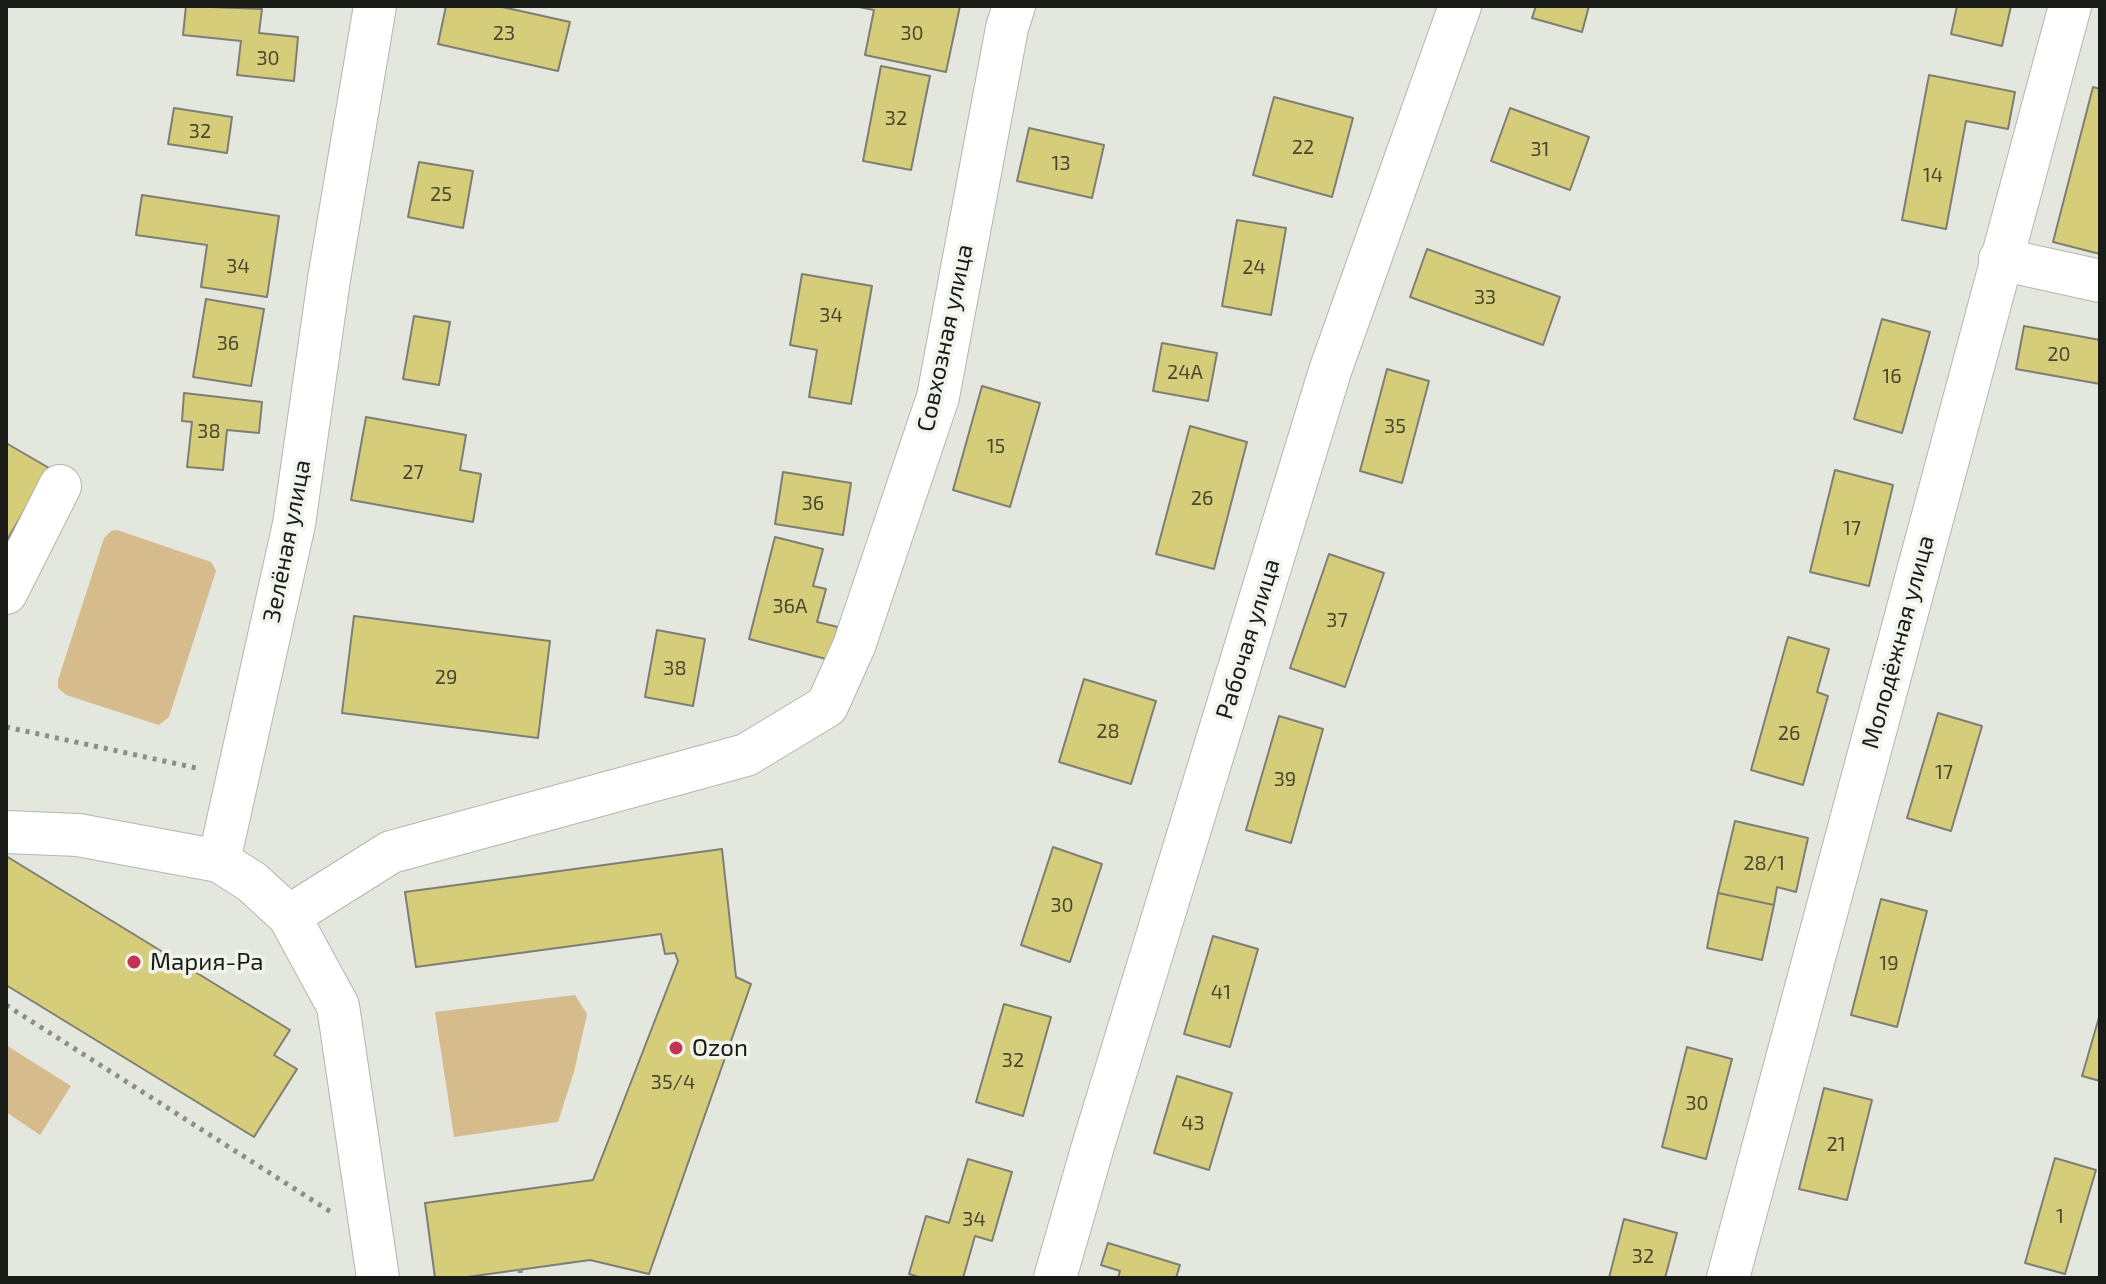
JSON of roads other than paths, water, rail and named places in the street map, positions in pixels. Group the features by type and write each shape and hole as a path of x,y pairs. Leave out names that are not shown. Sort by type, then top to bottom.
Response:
{"street":[{"name":"Зелёная улица","path":"219,861 294,524 329,279 375,6"},
{"name":"Совхозная улица","path":"289,916 391,852 746,755 827,706 854,646 938,397 1007,28 1014,6"},
{"name":"Рабочая улица","path":"1055,1278 1330,371 1460,6"},
{"name":"Молодёжная улица","path":"1728,1278 2070,6"},
{"path":"2000,259 2100,281"},
{"path":"6,593 60,486"},
{"path":"6,832 78,835 219,861 252,882 289,916 338,1006 375,1258"}],"place":[{"name":"Мария-Ра","path":"134,962"},
{"name":"Ozon","path":"676,1048"}]}
